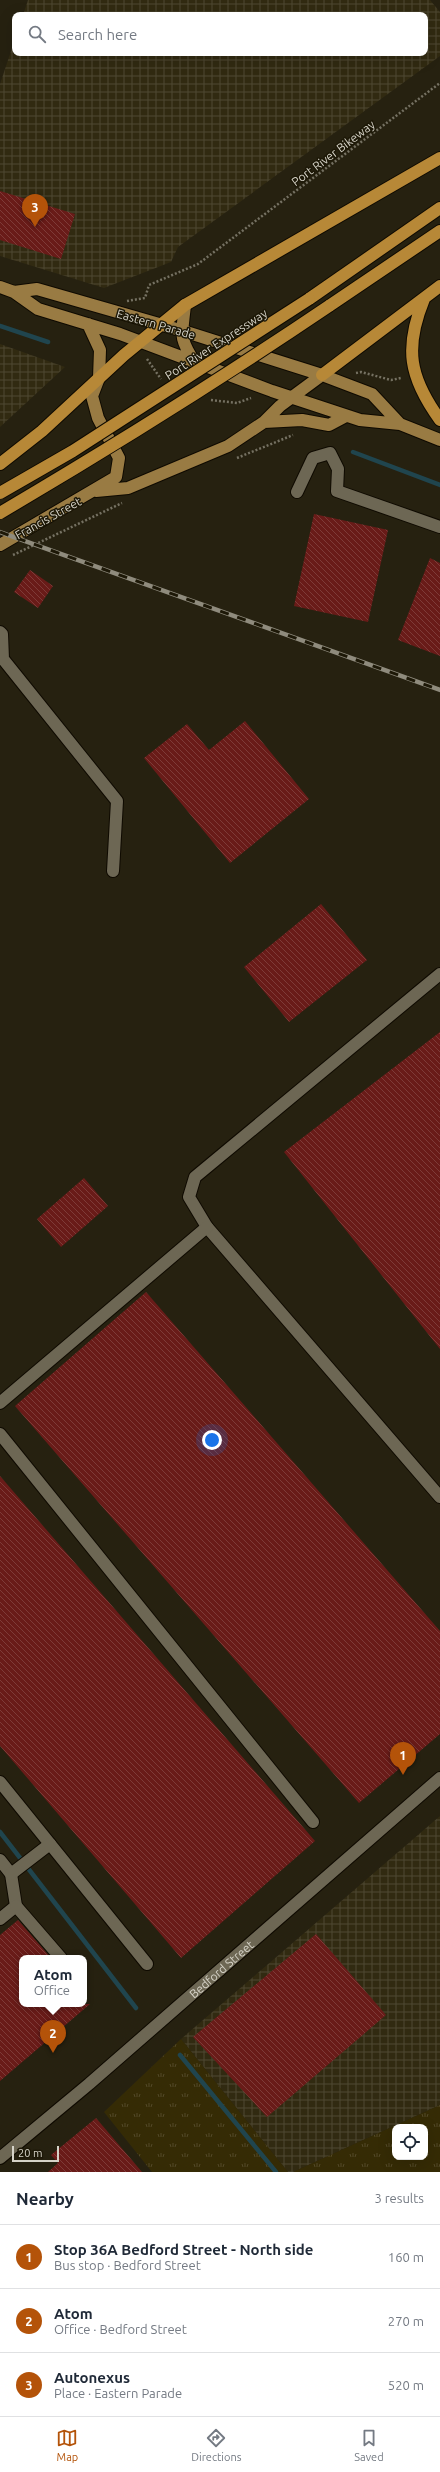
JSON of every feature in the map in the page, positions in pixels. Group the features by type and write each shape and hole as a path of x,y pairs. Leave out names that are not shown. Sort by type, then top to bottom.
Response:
{"highway":[{"path":"0,464 42,431 159,324 185,305 440,158"},
{"name":"Port River Expressway","path":"0,493 80,446 309,300 440,208"},
{"path":"0,513 92,459 237,368 440,231"},
{"path":"322,375 440,286"},
{"path":"425,298 416,320 411,340 413,374 421,391 440,420"}],"main road":[{"name":"Eastern Parade","path":"0,287 14,292 38,309 88,324 291,397 360,420 400,424 440,440"},
{"name":"Eastern Parade","path":"14,292 37,289 180,330 322,375 372,394 400,424"},
{"path":"185,305 180,330 183,345 195,363"},
{"path":"88,324 100,350 99,378"},
{"path":"95,491 128,488 228,446 264,422 291,397 322,375"},
{"name":"Francis Street","path":"0,545 95,491 116,477 118,458 98,418 92,396 99,378"},
{"path":"264,422 302,420 329,425 346,416"}],"street":[{"path":"297,492 313,458 330,453 338,469 337,491 440,527"},
{"path":"0,632 2,634 3,659 117,801 113,871"},
{"path":"440,974 195,1177 189,1197 207,1227 440,1496"},
{"path":"0,1403 207,1227"},
{"path":"0,1434 313,1822"},
{"name":"Bedford Street","path":"0,2158 89,2084 440,1778"},
{"path":"0,1782 147,1964"},
{"path":"11,1874 50,1844"},
{"path":"0,1860 11,1874 16,1906 58,1955"},
{"path":"0,1920 16,1906"}],"path":[{"name":"Port River Bikeway","path":"128,299 145,298 149,285 198,264 440,83"},
{"path":"353,373 361,372 391,380 400,378"}],"shaded area":[{"path":"28,0 430,0 440,12 440,56 178,247 171,262 104,288 0,256 0,84 12,48 12,56 428,56 428,12 24,12"},
{"path":"0,344 65,367 0,427"},
{"path":"440,1816 440,2105 398,2124 392,2124 392,2127 293,2172 288,2172 181,2039"}],"green space":[{"path":"181,2039 288,2172 152,2172 104,2112"},
{"path":"440,2105 440,2172 293,2172 392,2127 392,2160 428,2160 428,2124 398,2124"}],"building":[{"path":"0,191 75,214 61,259 0,240"},
{"path":"314,514 388,530 368,622 294,606"},
{"path":"430,558 440,563 440,656 398,640"},
{"path":"30,570 53,586 38,608 14,592"},
{"path":"245,721 309,799 230,863 144,758 187,724 209,750"},
{"path":"321,904 367,960 289,1022 244,967"},
{"path":"440,1032 440,1349 284,1152"},
{"path":"84,1178 108,1206 61,1247 37,1219"},
{"path":"146,1292 440,1631 440,1734 359,1803 15,1406"},
{"path":"0,1476 315,1841 181,1958 0,1746"},
{"path":"18,1920 48,1955 19,1955 19,2007 86,2007 0,2081 0,1935"},
{"path":"316,1934 386,2015 267,2117 193,2037"},
{"path":"96,2118 142,2172 48,2172 58,2163 51,2155"}],"waterway":[{"path":"0,326 48,342"},
{"path":"353,452 440,485"},
{"path":"0,1832 136,2008"},
{"path":"180,2055 276,2172"}],"railway":[{"path":"0,532 440,690"}],"place":[{"name":"Autonexus","path":"35,227"},
{"name":"Stop 36A Bedford Street - North side","path":"403,1775"},
{"name":"Atom","path":"53,2053"}]}
